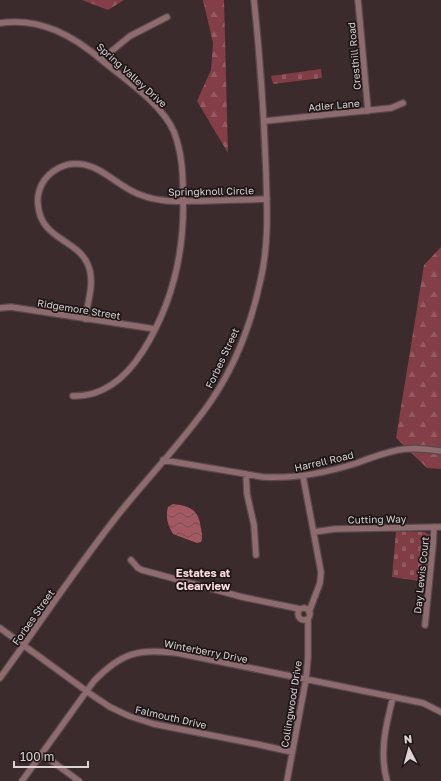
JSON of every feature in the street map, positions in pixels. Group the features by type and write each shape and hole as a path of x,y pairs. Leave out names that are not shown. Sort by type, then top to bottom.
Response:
{"street":[{"name":"Forbes Street","path":"0,678 113,521 211,402 238,350 262,277 266,245 267,199 265,121 254,0"},
{"name":"Cresthill Road","path":"358,0 368,111"},
{"path":"102,59 130,36 167,17"},
{"name":"Spring Valley Drive","path":"0,23 29,23 51,28 78,41 102,59 157,108 169,122 180,152 183,174 184,201 182,240 177,272 168,302 155,329 138,358 125,374 109,387 93,394 73,396"},
{"name":"Adler Lane","path":"265,121 368,111 391,108 403,103"},
{"name":"Springknoll Circle","path":"85,319 90,282 90,270 88,264 82,255 53,234 43,222 38,209 40,190 47,177 57,168 78,163 85,164 100,171 127,189 157,200 184,201 267,199"},
{"name":"Ridgemore Street","path":"0,308 11,307 155,329"},
{"name":"Harrell Road","path":"163,460 278,478 303,476 339,468 398,450 417,448 441,450"},
{"path":"246,474 247,494 254,525 256,555"},
{"path":"303,476 322,576 314,602 303,611 299,618 305,620"},
{"name":"Day Lewis Court","path":"425,625 434,545 434,527"},
{"name":"Cutting Way","path":"314,532 335,529 441,527"},
{"path":"131,560 138,568 142,570 227,593 303,611"},
{"name":"Collingwood Drive","path":"288,781 306,679 308,657 308,629 305,620 310,615 303,611"},
{"name":"Falmouth Drive","path":"0,628 87,691 115,709 141,721 292,752"},
{"name":"Winterberry Drive","path":"22,781 87,691 102,673 119,660 134,653 151,650 177,653 424,703 441,712"},
{"path":"387,781 384,767 383,745 384,733 393,697"},
{"path":"42,754 79,781"}],"green space":[{"path":"82,0 124,0 108,10"},
{"path":"203,0 224,0 228,153 197,101 211,70 213,43"},
{"path":"321,69 322,78 273,84 271,76"},
{"path":"441,247 441,469 427,468 396,438 424,265"},
{"path":"396,531 425,532 430,535 431,541 426,582 392,577"}],"water":[{"path":"173,504 185,506 196,513 202,532 201,542 197,543 173,534 168,525 167,514 168,507"}],"district":[{"name":"Estates at Clearview","path":"203,578"}]}
